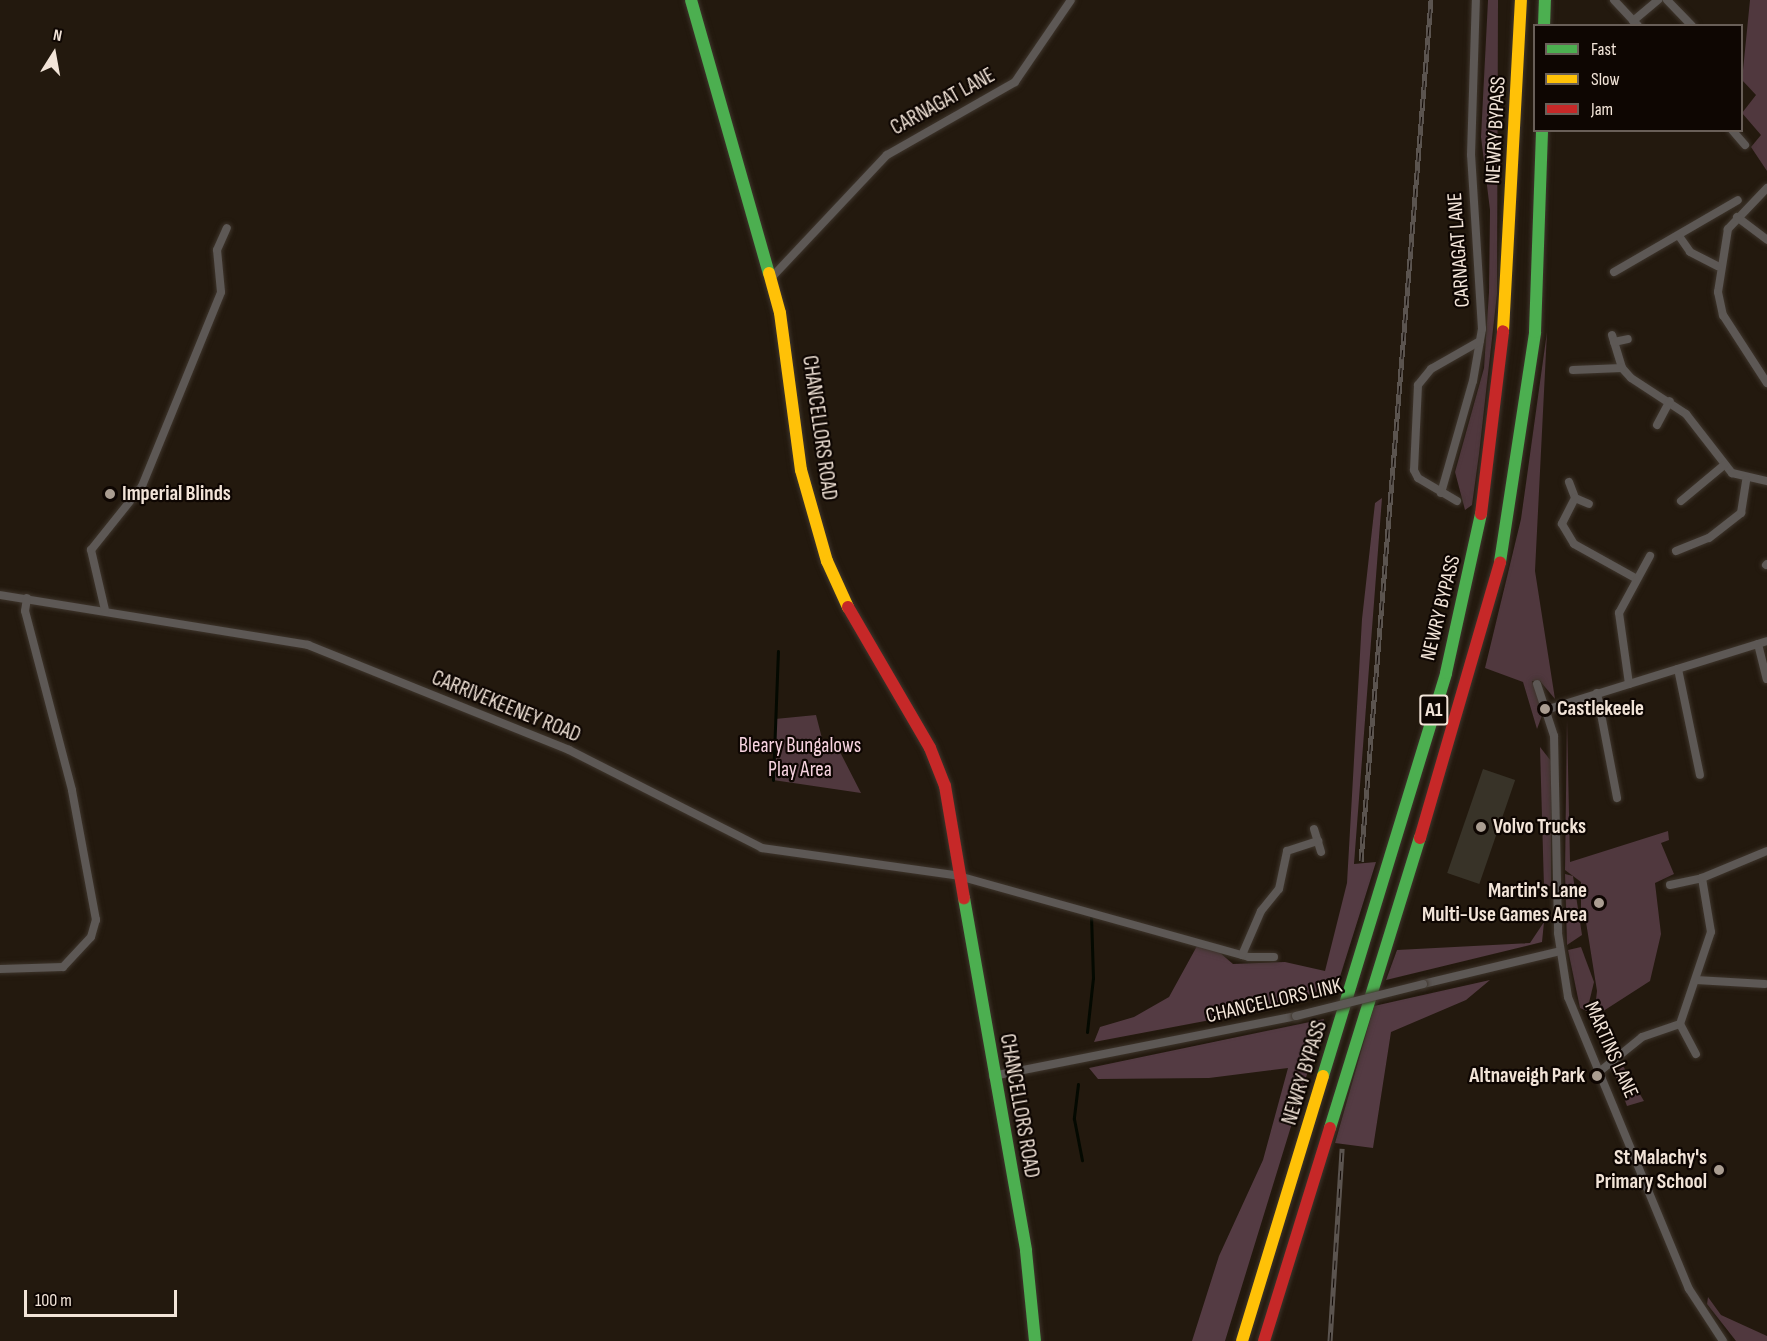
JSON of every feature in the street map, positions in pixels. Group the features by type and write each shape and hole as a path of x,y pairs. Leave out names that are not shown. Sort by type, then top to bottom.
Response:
{"main road":[{"name":"CHANCELLORS ROAD","path":"691,0 771,278 787,347 810,508 840,593 938,768 961,878 993,1076 1026,1251 1035,1341"},
{"path":"1511,0 1519,58"},
{"name":"NEWRY BYPASS","path":"1242,1341 1446,673 1474,560 1500,392 1521,0"},
{"path":"1544,24 1545,0"},
{"name":"NEWRY BYPASS","path":"1264,1341 1471,673 1504,543 1535,332 1542,132"}],"street":[{"name":"CARNAGAT LANE","path":"771,278 886,155 1015,82 1071,0"},
{"name":"CARNAGAT LANE","path":"1441,493 1480,341 1471,156 1476,0"},
{"path":"1614,0 1636,23 1658,0"},
{"path":"1667,0 1690,24"},
{"path":"1734,132 1745,145"},
{"path":"1767,188 1737,217 1718,266 1723,315 1767,384"},
{"path":"1614,272 1738,200"},
{"path":"1737,217 1767,240"},
{"path":"105,610 91,550 142,486 221,292 217,250 227,228"},
{"path":"1679,236 1690,252 1718,266"},
{"path":"1622,369 1613,339 1628,339"},
{"path":"1457,501 1441,493 1414,470 1418,385 1431,369 1480,341"},
{"path":"1573,370 1622,369 1670,401 1724,465 1746,480 1767,481"},
{"path":"1657,425 1670,401"},
{"path":"1681,501 1724,465"},
{"path":"1677,551 1709,538 1741,513 1746,480"},
{"path":"1569,482 1575,498 1589,504"},
{"path":"1575,498 1562,524 1574,544 1635,578"},
{"path":"1629,684 1617,626 1635,578 1650,556"},
{"name":"CARRIVEKEENEY ROAD","path":"0,595 105,610 308,645 569,750 762,848 961,878"},
{"path":"0,969 63,967 91,937 96,920 72,790 25,611 27,598"},
{"path":"1549,709 1767,641"},
{"path":"1758,644 1767,679"},
{"path":"1677,669 1700,776"},
{"name":"MARTINS LANE","path":"1537,684 1549,709 1558,787 1560,951 1576,1024 1626,1126 1689,1289 1723,1341"},
{"path":"1597,693 1617,798"},
{"path":"1314,829 1321,852"},
{"path":"1242,955 1261,911 1279,889 1287,851 1318,841"},
{"path":"1670,885 1702,878 1767,850"},
{"path":"961,878 1242,955 1274,957"},
{"path":"1696,1054 1680,1024 1711,932 1702,878"},
{"name":"CHANCELLORS LINK","path":"993,1076 1296,1016 1560,951"},
{"path":"1696,980 1765,984"},
{"path":"1599,1072 1642,1037 1680,1024"}],"green space":[{"path":"1488,0 1498,0 1497,294 1472,505 1465,510 1455,472 1484,368 1489,292 1490,210 1481,137"},
{"path":"1750,0 1767,0 1767,171 1751,147 1761,135 1743,114 1756,95 1743,81"},
{"path":"1547,332 1535,571 1555,699 1540,681 1532,681 1543,713 1537,729 1523,682 1485,668 1521,519"},
{"name":"Bleary Bungalows Play Area","path":"816,715 825,750 839,750 861,793 773,780 775,719"},
{"path":"1567,719 1570,862 1668,831 1669,840 1661,843 1674,874 1655,883 1661,934 1650,981 1594,1017 1597,991 1586,922 1581,916 1581,882 1565,870"},
{"path":"1540,747 1551,761 1551,886 1544,887"},
{"path":"1565,874 1573,876 1582,935 1567,945"},
{"path":"1581,947 1594,982 1587,1011 1580,1008 1568,950"},
{"path":"1623,1066 1644,1101 1627,1106 1615,1074"},
{"path":"1708,1297 1721,1315 1767,1336 1767,1341 1736,1341 1707,1304"}],"shaded area":[{"path":"1382,498 1354,864 1376,862 1338,983 1279,1007 1094,1042 1100,1027 1134,1017 1169,997 1197,946 1219,952 1233,964 1285,962 1325,971 1347,883 1362,619 1375,503"},
{"path":"1544,922 1542,942 1386,980 1397,950 1530,943"},
{"path":"1490,980 1466,1000 1391,1032 1373,1148 1335,1143 1374,1006"},
{"path":"1324,1019 1225,1341 1192,1341 1219,1256 1263,1160 1288,1068 1209,1078 1098,1079 1089,1068"}],"building":[{"name":"Volvo Trucks","path":"1483,769 1515,780 1479,884 1447,873"}],"waterway":[{"path":"773,780 778,651"},
{"path":"1087,1032 1093,978 1091,914"},
{"path":"1078,1084 1074,1119 1082,1160"}],"railway":[{"path":"1361,861 1431,0"},
{"path":"1330,1341 1342,1148"}],"traffic: fast":[{"path":"691,0 769,273"},
{"path":"1544,24 1545,0"},
{"path":"1500,562 1535,332 1542,132"},
{"path":"1323,1076 1446,673 1481,514"},
{"path":"1330,1128 1420,838"},
{"path":"964,898 1026,1251 1035,1341"}],"traffic: slow":[{"path":"1503,331 1521,0"},
{"path":"769,273 780,313 801,470 827,561 848,607"},
{"path":"1242,1341 1323,1076"}],"traffic: jam":[{"path":"1481,514 1503,331"},
{"path":"1420,838 1500,562"},
{"path":"848,607 930,748 945,786 964,898"},
{"path":"1264,1341 1330,1128"}],"place":[{"name":"Imperial Blinds","path":"110,494"},
{"name":"Castlekeele","path":"1545,709"},
{"name":"Volvo Trucks","path":"1481,827"},
{"name":"Martin's Lane Multi-Use Games Area","path":"1599,903"},
{"name":"Altnaveigh Park","path":"1597,1076"},
{"name":"St Malachy's Primary School","path":"1719,1170"}]}
